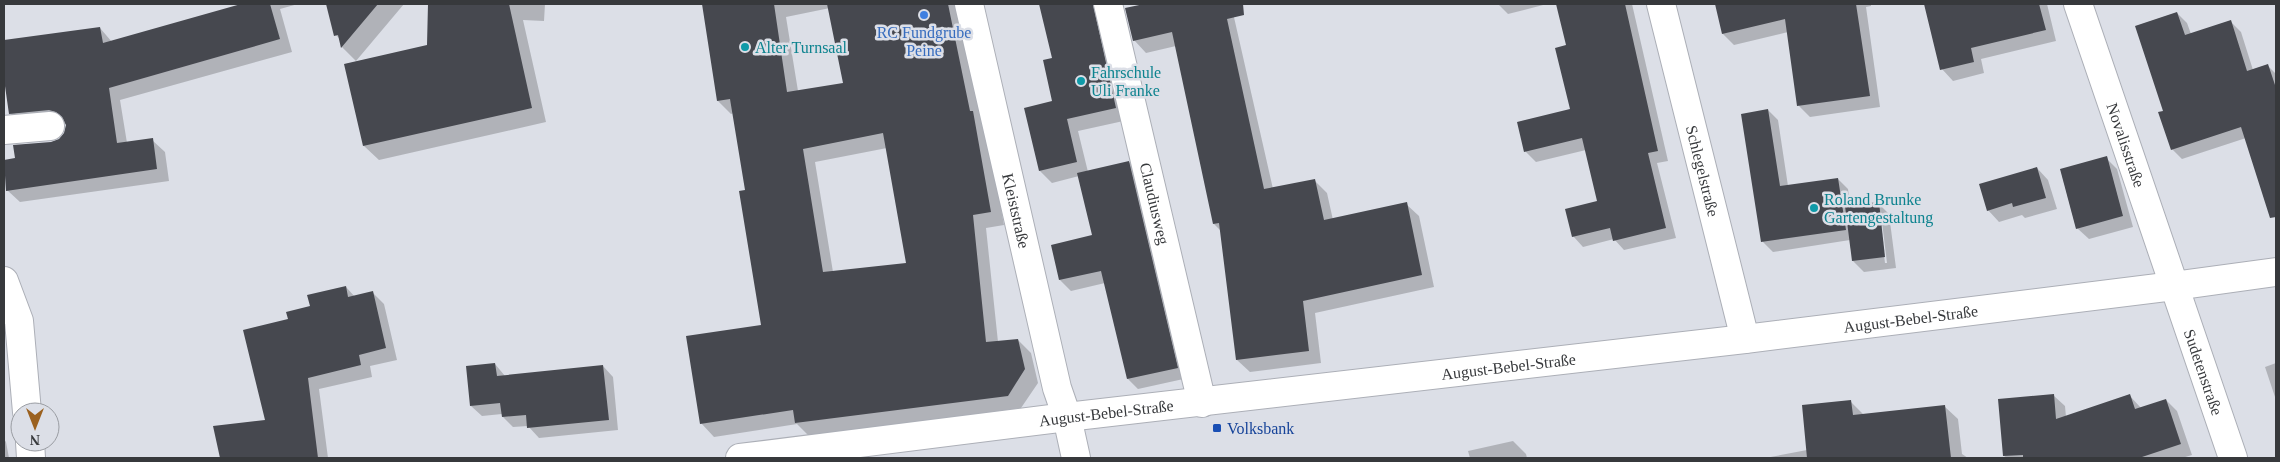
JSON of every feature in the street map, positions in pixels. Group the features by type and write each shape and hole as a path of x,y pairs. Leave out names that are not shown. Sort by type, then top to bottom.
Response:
{"street":[{"name":"Kleiststraße","path":"969,4 1057,388 1067,417 1076,458"},
{"name":"Claudiusweg","path":"1108,4 1202,403"},
{"name":"Schlegelstraße","path":"1661,4 1744,339"},
{"name":"Novalisstraße","path":"2078,4 2174,286"},
{"path":"4,130 50,126"},
{"name":"August-Bebel-Straße","path":"740,458 1067,417 1202,403 1744,339 2276,272"},
{"path":"4,281 18,321 26,402"},
{"name":"Sudetenstraße","path":"2174,286 2233,458"}],"building":[{"path":"241,4 270,4 280,39 109,88 117,143 153,138 157,169 6,191 4,160 15,158 13,145 51,142 59,139 64,133 66,125 62,117 56,112 49,110 9,114 4,79 4,40 100,27 103,43"},
{"path":"326,4 378,4 341,48 338,35 334,36"},
{"path":"428,4 509,4 532,108 363,146 344,64 427,45"},
{"path":"702,4 774,4 787,92 843,83 827,4 948,4 970,111 973,111 991,212 973,215 986,342 1018,339 1025,369 1008,396 795,423 793,410 700,424 686,336 761,325 739,191 745,190 730,99 717,101","holes":["883,133 906,263 823,272 803,149"]},
{"path":"1039,4 1093,4 1116,108 1067,119 1077,162 1039,171 1024,108 1052,101 1043,60 1052,58"},
{"path":"1144,4 1243,4 1244,15 1227,19 1264,189 1315,179 1324,220 1407,202 1422,275 1303,301 1309,351 1236,360 1219,223 1213,224 1172,32 1133,41 1125,8"},
{"path":"1556,4 1625,4 1658,151 1648,153 1666,228 1613,241 1610,228 1572,237 1565,209 1597,201 1582,138 1524,152 1517,122 1570,109 1555,48 1566,45"},
{"path":"1715,4 1856,4 1870,96 1797,106 1785,19 1722,34"},
{"path":"1924,4 2039,4 2046,30 1971,48 1974,62 1940,70"},
{"path":"2177,12 2185,35 2231,20 2247,71 2268,64 2276,88 2276,217 2270,218 2241,127 2171,150 2158,112 2163,111 2135,26"},
{"path":"1768,109 1780,186 1838,178 1846,230 1761,242 1741,114"},
{"path":"2107,156 2123,216 2076,229 2060,169"},
{"path":"1129,161 1178,368 1127,379 1101,271 1059,280 1051,245 1092,235 1077,173"},
{"path":"2037,167 2046,198 2013,207 2012,203 1987,211 1979,184"},
{"path":"1879,202 1885,257 1852,261 1845,206"},
{"path":"346,286 348,297 373,291 386,348 359,355 361,365 308,378 318,458 220,458 213,426 265,420 243,330 288,319 286,312 310,306 307,295"},
{"path":"495,363 497,376 603,365 609,420 527,428 526,415 502,417 500,403 470,406 466,366"},
{"path":"2054,394 2056,419 2130,394 2135,409 2166,399 2181,444 2139,458 2023,458 2023,455 2003,456 1998,399"},
{"path":"1851,400 1853,415 1945,405 1951,458 1807,458 1802,405"}],"place":[{"name":"RC Fundgrube Peine","path":"924,15"},
{"name":"Alter Turnsaal","path":"745,47"},
{"name":"Fahrschule Uli Franke","path":"1081,81"},
{"name":"Roland Brunke Gartengestaltung","path":"1814,208"},
{"name":"Volksbank","path":"1217,428"}]}
